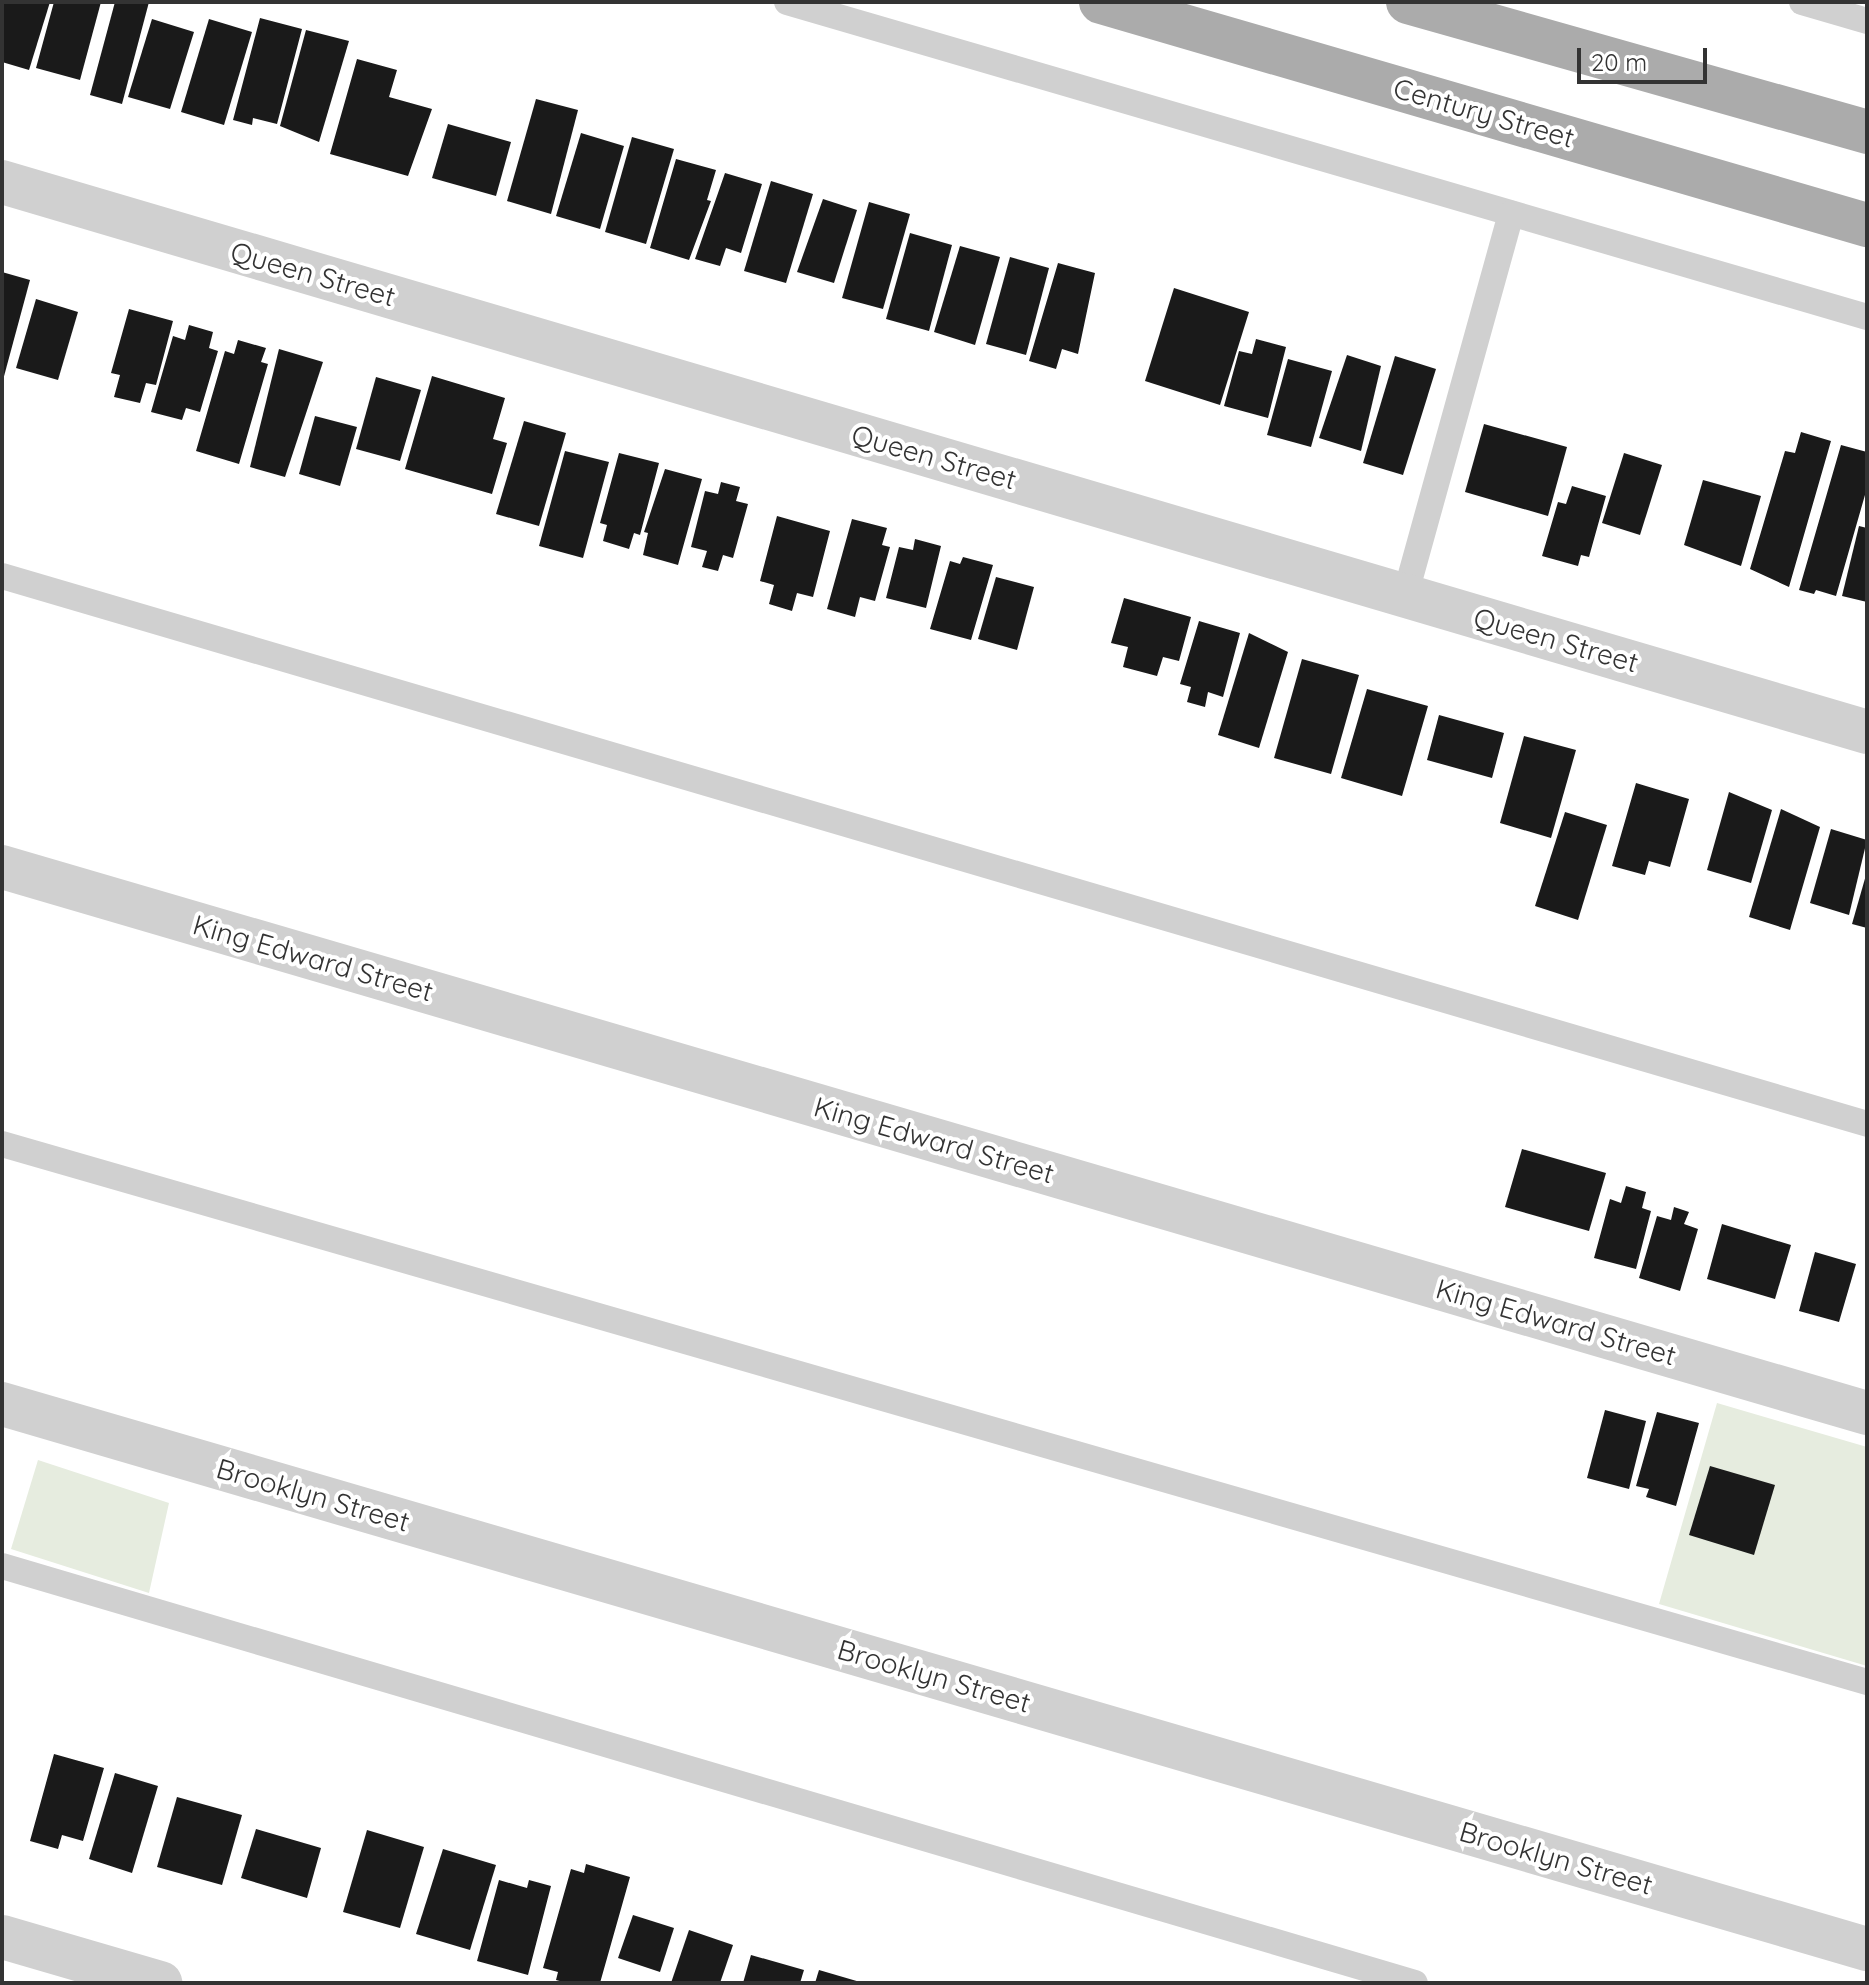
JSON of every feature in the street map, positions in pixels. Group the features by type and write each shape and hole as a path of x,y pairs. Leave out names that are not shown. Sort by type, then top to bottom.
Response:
{"main road":[{"name":"Century Street","path":"1101,2 1867,225"},
{"path":"1408,2 1867,132"}],"street":[{"name":"Queen Street","path":"2,182 1867,732"},
{"name":"King Edward Street","path":"2,867 1867,1413"},
{"name":"Brooklyn Street","path":"2,1404 1867,1949"},
{"path":"2,1937 160,1983"}],"lane":[{"path":"787,2 1867,317"},
{"path":"1802,2 1867,21"},
{"path":"1405,596 1511,213"},
{"path":"2,576 1867,1124"},
{"path":"2,1144 1867,1682"},
{"path":"2,1566 1415,1983"}],"shaded area":[{"path":"1717,1403 1867,1447 1867,1666 1659,1604"},
{"path":"38,1460 169,1503 149,1593 11,1549"}],"building":[{"path":"3,2 50,2 29,70 2,62"},
{"path":"54,2 101,2 80,80 36,68"},
{"path":"115,2 149,2 122,104 90,95"},
{"path":"260,18 302,29 277,124 253,118 252,125 233,120"},
{"path":"152,19 194,32 170,109 128,97"},
{"path":"209,19 252,32 224,125 181,112"},
{"path":"306,30 349,41 319,142 280,126"},
{"path":"357,59 397,70 389,97 432,109 408,176 330,154"},
{"path":"536,99 578,110 551,214 507,201"},
{"path":"448,124 511,142 496,196 432,178"},
{"path":"581,133 624,146 600,229 556,216"},
{"path":"632,137 674,149 646,244 605,232"},
{"path":"676,159 716,170 707,200 711,201 689,260 650,248"},
{"path":"725,173 762,184 741,253 726,248 720,266 695,259"},
{"path":"771,181 813,194 786,283 744,271"},
{"path":"823,199 857,210 834,283 797,272"},
{"path":"869,202 910,214 883,309 842,298"},
{"path":"910,233 952,245 929,331 886,319"},
{"path":"960,246 1000,257 975,345 934,332"},
{"path":"1010,257 1049,268 1026,355 986,344"},
{"path":"1058,263 1095,273 1078,354 1062,349 1056,369 1029,361"},
{"path":"2,272 30,280 3,380 2,380"},
{"path":"1174,288 1249,312 1220,405 1145,381"},
{"path":"36,299 78,312 58,380 16,368"},
{"path":"129,309 173,321 156,385 146,383 140,403 114,397 120,375 111,373"},
{"path":"189,325 213,332 209,348 218,351 200,412 186,408 182,420 151,412 173,336 185,340"},
{"path":"1256,339 1286,347 1268,418 1224,406 1239,351 1252,354"},
{"path":"238,340 266,348 261,362 268,364 239,464 196,451 225,351 234,354"},
{"path":"279,349 323,362 285,477 250,467"},
{"path":"1347,355 1381,366 1361,451 1319,438"},
{"path":"1395,356 1436,369 1403,475 1363,463"},
{"path":"1288,359 1332,371 1311,447 1267,435"},
{"path":"432,376 505,398 493,439 507,443 492,494 405,469"},
{"path":"376,377 421,390 400,461 356,449"},
{"path":"315,416 357,427 340,486 299,474"},
{"path":"524,421 566,433 539,526 496,514"},
{"path":"1484,424 1567,447 1548,516 1465,492"},
{"path":"1801,432 1831,441 1789,587 1750,569 1785,451 1795,453"},
{"path":"1841,445 1867,452 1867,488 1836,596 1816,590 1814,594 1799,590"},
{"path":"565,451 609,462 583,558 539,546"},
{"path":"619,453 659,463 640,535 634,533 629,549 603,541 607,525 600,523"},
{"path":"1624,453 1662,465 1640,535 1602,523"},
{"path":"665,469 702,479 678,565 643,555 648,533 644,532"},
{"path":"1703,480 1761,496 1741,566 1684,545"},
{"path":"721,482 740,487 736,501 748,504 733,558 723,555 718,571 702,567 707,551 691,547 705,491 718,494"},
{"path":"1572,486 1606,496 1589,557 1581,555 1578,566 1542,556 1558,502 1566,504"},
{"path":"777,516 830,531 813,597 797,593 792,611 769,604 774,585 760,581"},
{"path":"852,519 887,528 882,545 890,547 875,601 860,597 855,617 827,609"},
{"path":"1859,526 1867,528 1867,602 1842,596"},
{"path":"915,539 941,546 926,608 886,598 899,547 913,550"},
{"path":"963,557 993,565 971,640 930,629 950,561 960,564"},
{"path":"996,577 1034,587 1017,650 978,639"},
{"path":"1124,598 1191,617 1179,661 1163,657 1157,676 1123,667 1128,647 1111,643"},
{"path":"1199,621 1240,633 1223,697 1208,692 1205,707 1187,702 1191,687 1180,684"},
{"path":"1249,633 1288,652 1259,748 1218,735"},
{"path":"1302,659 1359,675 1331,774 1274,758"},
{"path":"1367,689 1428,706 1402,796 1341,778"},
{"path":"1439,715 1504,733 1492,778 1427,760"},
{"path":"1524,736 1576,750 1551,838 1500,823"},
{"path":"1636,783 1689,799 1670,867 1649,861 1645,875 1612,866"},
{"path":"1729,792 1772,810 1751,883 1707,870"},
{"path":"1781,809 1820,827 1790,930 1749,917"},
{"path":"1565,812 1607,825 1578,920 1535,906"},
{"path":"1831,829 1867,840 1849,915 1810,903"},
{"path":"1867,875 1867,928 1852,924"},
{"path":"1522,1149 1606,1173 1589,1231 1505,1207"},
{"path":"1626,1186 1646,1192 1642,1208 1651,1211 1636,1269 1594,1258 1610,1199 1621,1203"},
{"path":"1674,1207 1689,1212 1684,1224 1698,1229 1680,1291 1639,1278 1657,1216 1671,1220"},
{"path":"1722,1224 1791,1245 1775,1299 1707,1279"},
{"path":"1815,1252 1856,1264 1839,1322 1799,1311"},
{"path":"1605,1410 1646,1421 1629,1489 1587,1478"},
{"path":"1657,1412 1699,1423 1676,1506 1646,1497 1649,1489 1636,1486"},
{"path":"1710,1466 1775,1485 1754,1555 1689,1535"},
{"path":"54,1754 104,1768 83,1841 62,1835 58,1849 30,1841"},
{"path":"115,1773 158,1786 132,1873 89,1859"},
{"path":"177,1797 242,1815 222,1885 157,1867"},
{"path":"256,1829 321,1848 307,1898 241,1878"},
{"path":"367,1830 424,1847 400,1928 343,1912"},
{"path":"443,1849 496,1865 470,1950 416,1934"},
{"path":"586,1864 630,1877 600,1983 567,1983 556,1980 558,1972 543,1968 571,1869 584,1873"},
{"path":"499,1880 527,1888 529,1880 551,1886 528,1975 477,1961"},
{"path":"633,1915 674,1928 660,1972 618,1958"},
{"path":"689,1930 733,1945 720,1983 671,1983"},
{"path":"751,1955 804,1970 800,1983 743,1983"},
{"path":"819,1970 860,1982 860,1983 815,1983"}]}
